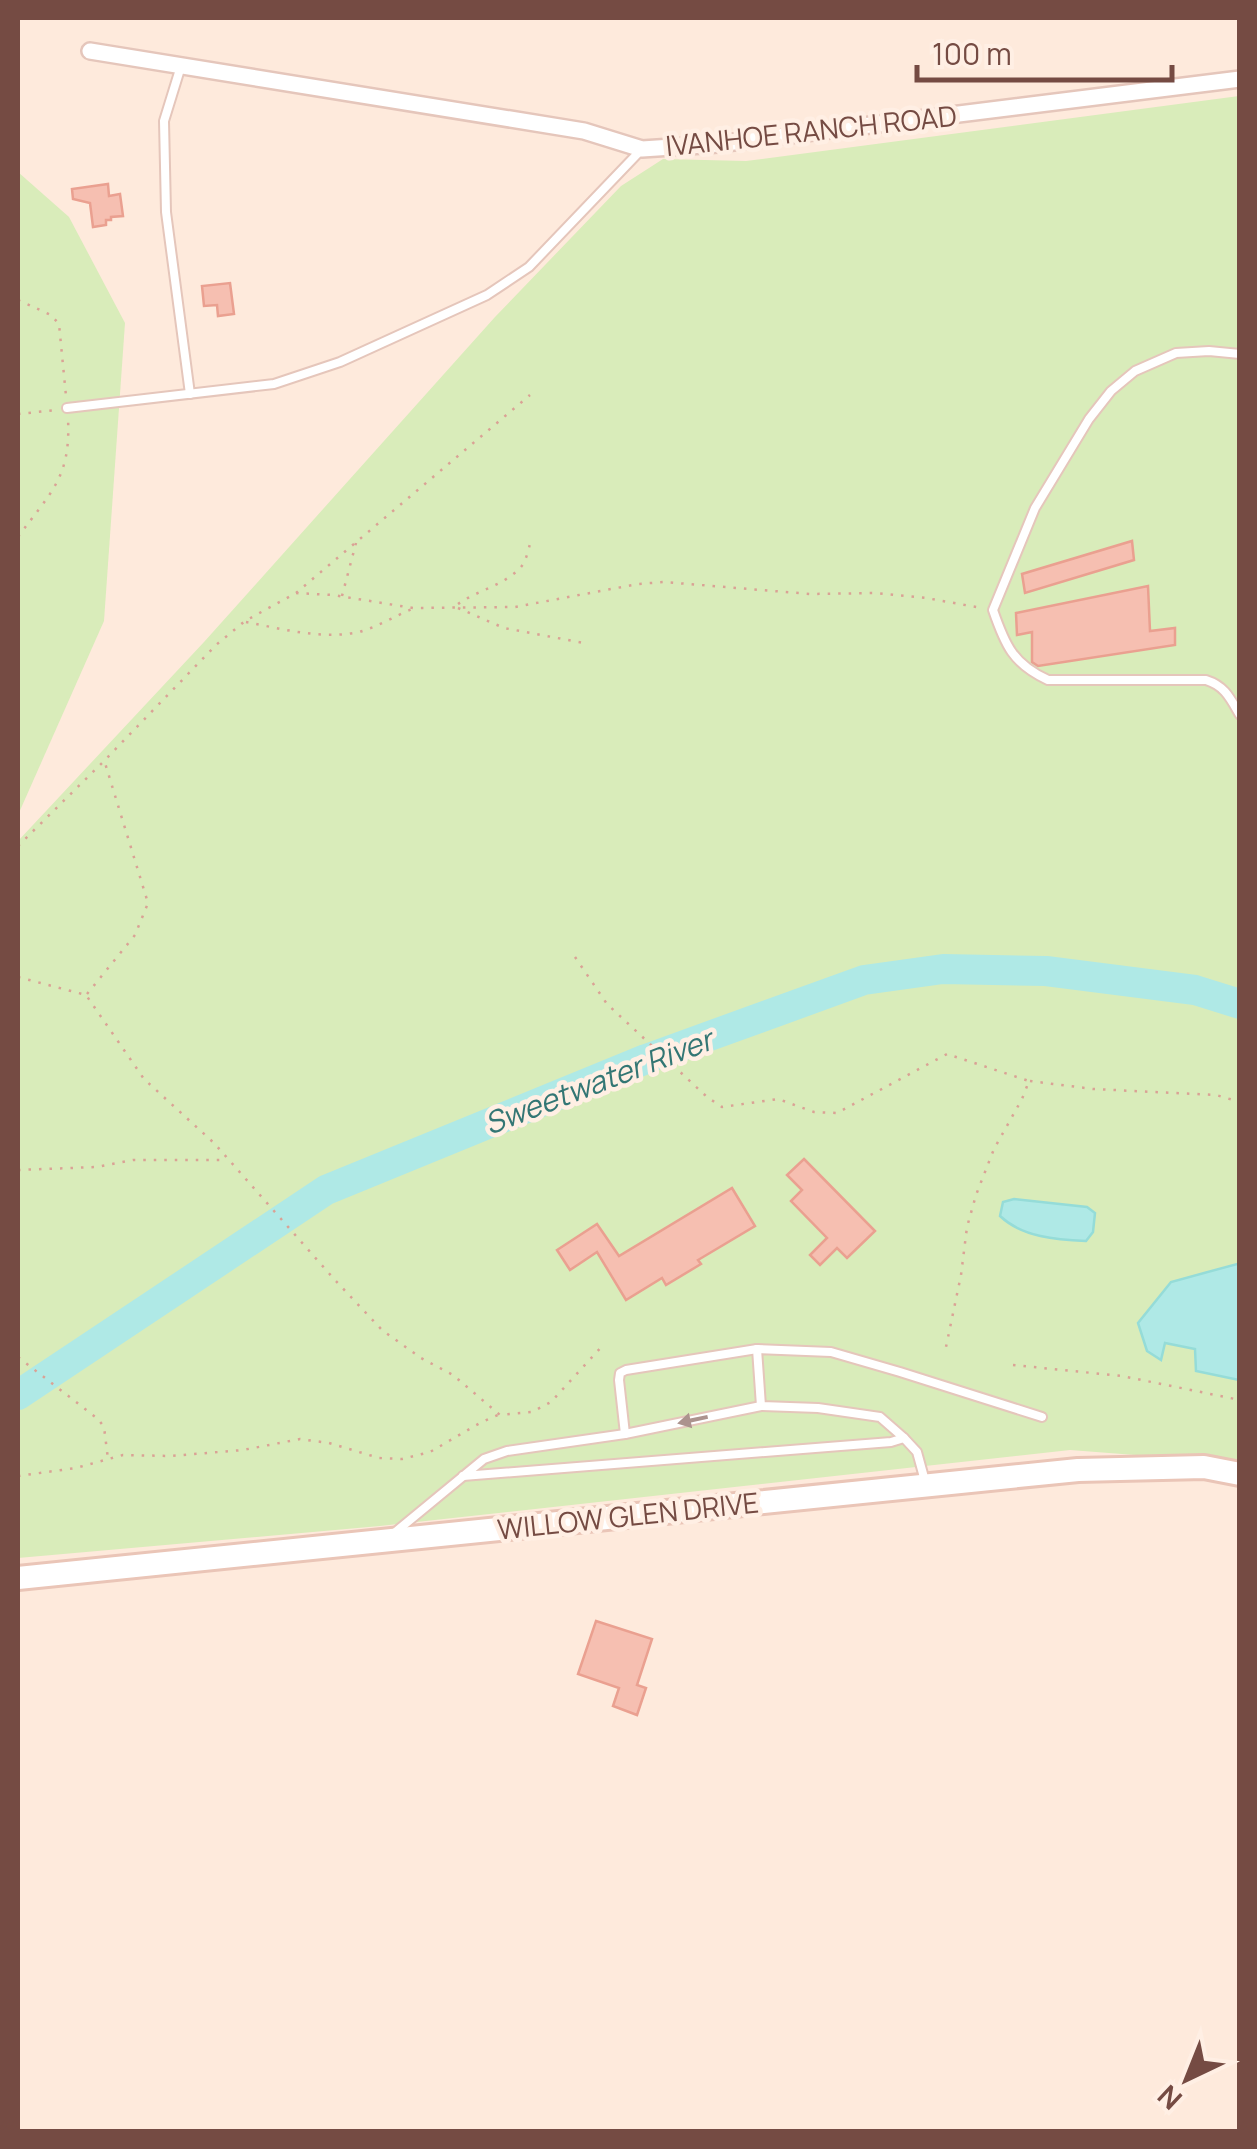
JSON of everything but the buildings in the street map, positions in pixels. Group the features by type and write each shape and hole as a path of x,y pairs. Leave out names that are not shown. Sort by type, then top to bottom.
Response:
{"main road":[{"name":"WILLOW GLEN DRIVE","path":"18,1578 1078,1470 1204,1467 1240,1474"}],"street":[{"name":"IVANHOE RANCH ROAD","path":"90,52 584,131 642,149 718,144 1240,79"}],"lane":[{"path":"181,66 164,121 166,212 190,394"},
{"path":"67,408 274,384 340,362 487,295 529,268 642,149"},
{"path":"1240,354 1176,353 1135,371 1111,391 1089,419 1035,508 994,610 1010,650 1025,667 1048,680 1206,680 1228,693 1240,714"},
{"path":"757,1349 761,1406"},
{"path":"625,1434 620,1373 757,1349 831,1352 1042,1417"},
{"path":"386,1540 484,1459 507,1451 625,1434 761,1406 818,1408 880,1417 917,1452 926,1485"},
{"path":"463,1476 904,1438"}],"path":[{"path":"18,300 51,315 59,324 68,443 64,469 18,537"},
{"path":"18,846 216,645 245,622 296,593 530,395"},
{"path":"18,414 67,408"},
{"path":"342,596 357,542"},
{"path":"454,606 524,565 530,544"},
{"path":"296,593 413,608 514,606 664,582 810,594 876,593 994,610"},
{"path":"454,606 504,628 584,643"},
{"path":"245,622 330,636 362,631 413,608"},
{"path":"86,995 135,935 148,903 104,761"},
{"path":"575,957 607,1004 722,1108 778,1099 814,1112 837,1113 946,1054 1029,1081 1093,1089 1216,1095 1240,1102"},
{"path":"18,977 86,995 144,1079 214,1143 382,1330 421,1358 453,1374 500,1414"},
{"path":"946,1347 966,1227 994,1149 1029,1081"},
{"path":"18,1170 97,1167 133,1160 227,1160"},
{"path":"18,1476 76,1468 123,1455 243,1450 300,1439 379,1458 402,1459 430,1452 500,1414 532,1412 552,1402 604,1344"},
{"path":"18,1357 98,1419 104,1427 108,1459"},
{"path":"1013,1365 1122,1376 1240,1400"}],"green space":[{"path":"1239,96 1239,1463 1070,1450 380,1526 18,1558 18,841 204,642 495,317 621,186 663,159 746,161"},
{"path":"18,172 69,217 125,323 104,621 18,815"}],"water":[{"path":"1014,1199 1087,1207 1095,1213 1093,1232 1086,1241 1040,1236 1019,1229 1000,1216 1003,1202"},
{"path":"1237,1264 1239,1380 1196,1371 1195,1349 1165,1343 1161,1360 1147,1351 1138,1323 1171,1282"}],"waterway":[{"name":"Sweetwater River","path":"18,1395 326,1190 646,1059 864,980 943,969 1046,971 1195,990 1240,1004"}]}
